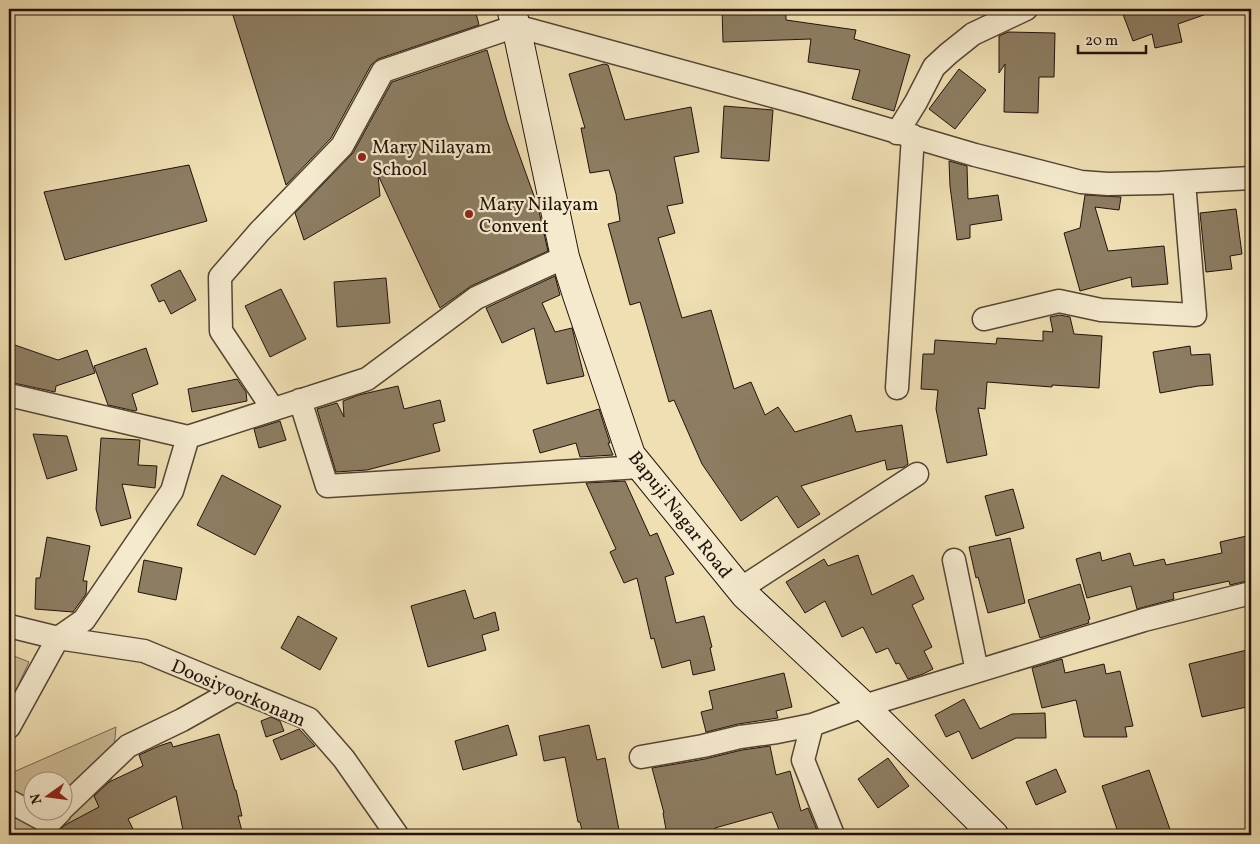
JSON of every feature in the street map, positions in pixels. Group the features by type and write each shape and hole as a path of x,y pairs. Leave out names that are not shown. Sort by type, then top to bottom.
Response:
{"street":[{"path":"897,388 905,134 916,102 934,67 973,34 1026,9"},
{"path":"273,409 221,331 220,277 260,231 342,146 383,71 514,17 975,155 1081,182 1108,184 1251,178"},
{"name":"Bapuji Nagar Road","path":"514,17 565,257 630,455 740,589 864,706 994,835"},
{"path":"984,319 1058,301 1101,310 1195,315 1184,182"},
{"path":"9,395 188,437 367,379 476,298 565,257"},
{"path":"300,400 327,486 640,467"},
{"path":"9,727 58,638 84,620 172,491 188,437"},
{"path":"740,589 917,474"},
{"path":"954,560 977,671"},
{"path":"641,757 812,724 864,706 1144,620 1251,593"},
{"name":"Doosiyoorkonam","path":"9,626 58,638 144,651 309,719 344,759 391,834"},
{"path":"72,799 128,746 182,720 237,689"},
{"path":"812,724 803,760 834,835"},
{"path":"9,801 22,808"}],"shaded area":[{"path":"9,654 29,662 9,705"},
{"path":"116,727 106,835 9,835 9,774"}],"building":[{"path":"231,9 475,9 479,25 378,59 371,65 331,138 286,185"},
{"path":"722,9 776,9 776,14 786,13 786,20 856,30 854,39 910,55 894,111 852,99 860,70 808,62 811,39 723,42"},
{"path":"1121,9 1214,9 1215,11 1178,24 1182,42 1155,48 1152,34 1133,41"},
{"path":"1008,32 1055,33 1054,77 1039,77 1038,113 1004,112 1005,64 999,73 999,36"},
{"path":"487,50 507,121 538,207 548,251 471,286 440,308 378,175 380,196 304,240 295,213 353,153 392,82"},
{"path":"604,64 608,65 625,120 691,107 699,152 674,157 683,203 667,206 675,233 658,238 682,318 711,310 734,389 751,382 765,415 778,407 795,432 851,415 856,432 902,425 908,464 904,467 887,470 885,460 801,486 820,514 798,528 777,496 741,521 702,464 674,400 669,402 640,302 630,305 608,224 620,221 616,194 609,170 590,173 581,128 585,128 569,74"},
{"path":"959,69 986,90 955,129 929,109"},
{"path":"724,106 773,110 769,161 721,158"},
{"path":"949,161 967,166 968,199 998,195 1002,220 970,225 970,238 957,240 950,186"},
{"path":"189,165 207,221 65,260 44,192"},
{"path":"1085,195 1121,197 1119,210 1095,207 1108,251 1164,246 1168,284 1132,287 1131,277 1080,291 1064,233 1080,228"},
{"path":"1236,209 1242,254 1230,256 1232,269 1206,272 1200,213"},
{"path":"180,270 196,300 171,314 164,300 159,302 151,285"},
{"path":"555,276 560,295 542,303 555,332 572,328 584,376 547,384 534,328 502,343 486,308"},
{"path":"386,278 390,323 337,327 334,282"},
{"path":"281,289 306,339 270,357 245,306"},
{"path":"1060,315 1070,317 1074,334 1102,336 1099,388 1052,385 1052,387 987,382 985,409 978,408 987,455 947,463 936,409 938,390 921,389 923,354 934,354 935,340 996,344 997,338 1043,341 1043,331 1053,332 1050,317"},
{"path":"9,343 58,360 87,350 95,373 56,386 55,392 9,382"},
{"path":"1190,346 1191,355 1210,354 1213,385 1160,393 1153,352"},
{"path":"146,348 158,384 132,394 137,410 135,411 108,405 94,366"},
{"path":"237,379 246,392 247,401 192,412 188,389"},
{"path":"398,386 404,409 440,400 445,421 433,424 440,451 367,470 336,472 317,409 337,403 344,417 343,401 359,395"},
{"path":"599,409 613,455 580,457 576,443 540,453 533,430"},
{"path":"280,421 286,440 259,448 254,429"},
{"path":"33,434 67,436 77,470 47,479"},
{"path":"101,438 140,440 138,465 157,466 155,488 122,484 131,518 101,526 96,509"},
{"path":"222,475 281,506 255,555 197,525"},
{"path":"625,481 650,536 657,533 674,574 665,577 676,623 704,616 712,647 710,648 715,670 693,675 690,660 662,668 654,638 651,639 637,578 624,583 610,552 616,549 586,483"},
{"path":"1013,489 1024,528 996,536 985,496"},
{"path":"1251,535 1251,580 1230,585 1229,581 1173,593 1174,599 1137,609 1131,586 1087,598 1076,559 1100,552 1102,561 1130,553 1134,566 1164,559 1166,565 1222,553 1220,542"},
{"path":"47,537 90,546 83,581 87,581 86,594 73,612 35,609 36,578 40,578"},
{"path":"1010,538 1025,603 988,613 978,577 976,578 969,547"},
{"path":"858,555 872,595 913,575 924,599 912,605 932,647 924,651 933,669 908,679 899,663 896,664 888,648 876,653 863,627 842,637 825,601 805,613 786,582 824,559 828,566"},
{"path":"144,560 182,568 176,600 138,592"},
{"path":"1080,584 1090,619 1088,620 1089,623 1040,638 1028,600"},
{"path":"465,590 474,619 495,612 499,630 482,635 486,650 428,667 411,606"},
{"path":"298,616 337,638 320,670 281,648"},
{"path":"1251,649 1251,706 1202,717 1189,664"},
{"path":"1062,659 1065,673 1104,664 1106,674 1120,671 1133,726 1125,727 1127,737 1084,737 1076,700 1042,708 1032,668"},
{"path":"784,673 792,707 776,711 778,718 738,724 706,732 701,712 713,709 709,691"},
{"path":"964,699 980,729 1012,714 1045,713 1046,738 1016,738 972,759 959,731 946,737 935,715"},
{"path":"271,717 280,721 284,731 266,737 261,721"},
{"path":"508,725 517,755 463,770 455,741"},
{"path":"589,725 597,760 605,758 620,835 583,835 580,822 578,822 565,757 544,761 539,736"},
{"path":"299,729 315,746 281,760 273,740"},
{"path":"219,734 236,790 242,816 238,816 243,835 184,835 176,796 128,819 136,835 47,835 56,833 65,825 99,807 94,796 109,782 143,766 139,755 171,742 173,747"},
{"path":"770,746 776,775 790,771 801,811 808,808 819,835 781,835 772,812 715,828 716,831 695,835 667,835 664,813 652,768"},
{"path":"888,758 909,786 878,808 858,779"},
{"path":"1056,769 1066,792 1036,805 1026,782"},
{"path":"1149,770 1172,835 1119,835 1102,786"}],"place":[{"name":"Mary Nilayam School","path":"362,157"},
{"name":"Mary Nilayam Convent","path":"469,214"}]}
